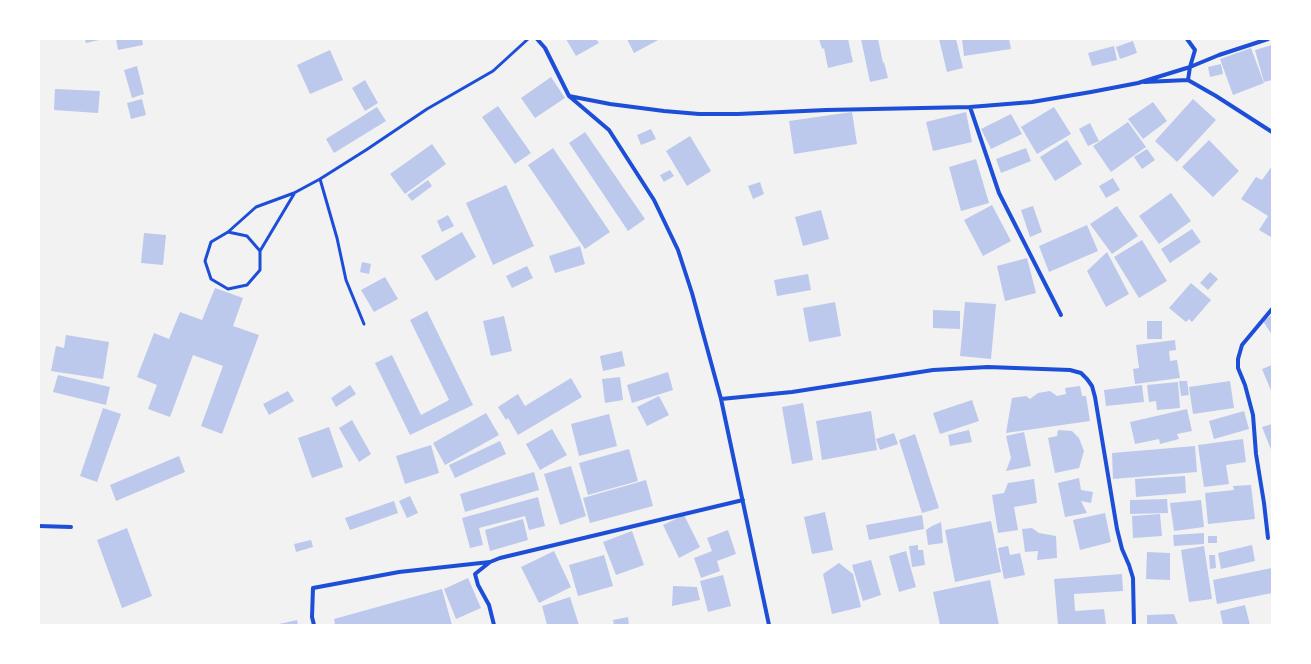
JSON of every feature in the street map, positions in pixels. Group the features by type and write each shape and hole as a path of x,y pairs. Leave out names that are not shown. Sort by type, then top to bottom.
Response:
{"street":[{"path":"537,39 545,48 569,96 609,130 654,200 678,250 692,293 721,399 769,625"},
{"path":"1187,39 1195,50 1188,80"},
{"path":"569,96 610,104 699,114 970,106 1032,102 1138,83 1190,67 1219,55 1268,39"},
{"path":"1138,83 1188,80 1272,132"},
{"path":"970,106 1000,193 1061,315"},
{"path":"1268,538 1256,454 1253,415 1245,385 1238,368 1238,363 1242,345 1272,309"},
{"path":"721,399 792,392 934,370 988,367 1070,370 1081,373 1092,386 1095,397 1117,529 1132,578 1134,625"},
{"path":"314,625 312,617 313,588 399,572 490,562 500,558 743,500"},
{"path":"39,526 71,527"},
{"path":"490,562 475,574 478,585 489,605 494,625"}],"lane":[{"path":"294,193 260,251 260,270 247,285 228,289 211,279 205,261 211,242 228,232 256,207 294,193 320,179 427,109 493,71 528,39"},
{"path":"320,179 337,238 346,280 364,324"},
{"path":"228,232 247,236 260,251"}],"building":[{"path":"85,39 99,39 99,40 86,43"},
{"path":"116,39 142,39 143,45 118,50"},
{"path":"566,39 596,39 599,43 576,56"},
{"path":"627,39 660,39 634,53"},
{"path":"819,39 848,39 853,62 828,68 824,48 822,49"},
{"path":"861,39 878,39 888,78 870,82"},
{"path":"939,39 956,39 963,68 947,72"},
{"path":"962,39 1009,39 1011,49 964,56"},
{"path":"1133,41 1137,53 1120,59 1116,47"},
{"path":"1272,45 1272,80 1264,82 1255,50"},
{"path":"1114,46 1117,60 1092,66 1088,53"},
{"path":"1251,48 1264,83 1233,95 1220,59"},
{"path":"330,50 343,80 310,94 297,65"},
{"path":"1221,64 1223,74 1210,77 1208,67"},
{"path":"137,66 144,94 132,98 124,70"},
{"path":"551,77 565,98 535,118 521,98"},
{"path":"365,80 378,103 365,111 352,88"},
{"path":"55,89 100,91 98,113 54,110"},
{"path":"142,99 146,115 131,119 127,103"},
{"path":"1193,99 1216,120 1177,162 1155,141"},
{"path":"1153,102 1167,121 1143,139 1128,119"},
{"path":"498,106 531,153 515,164 482,117"},
{"path":"377,107 386,121 334,153 326,139"},
{"path":"1054,107 1071,134 1037,154 1021,127"},
{"path":"852,112 857,144 794,154 789,121"},
{"path":"966,112 972,142 933,151 926,122"},
{"path":"1011,114 1022,134 991,149 981,129"},
{"path":"1128,122 1146,147 1111,172 1093,146"},
{"path":"1090,123 1099,141 1088,146 1079,129"},
{"path":"651,129 656,139 641,145 637,135"},
{"path":"585,132 645,219 628,231 569,143"},
{"path":"690,136 711,171 687,186 666,151"},
{"path":"1067,140 1082,164 1055,181 1040,157"},
{"path":"1209,140 1239,171 1213,197 1182,167"},
{"path":"432,144 446,164 405,194 390,174"},
{"path":"553,148 610,232 585,249 528,165"},
{"path":"1026,148 1031,161 1001,173 996,159"},
{"path":"1147,149 1155,160 1142,169 1134,157"},
{"path":"976,159 989,203 961,211 949,167"},
{"path":"1272,166 1271,237 1259,230 1268,216 1241,199 1256,177 1262,180"},
{"path":"670,170 674,176 664,182 660,175"},
{"path":"1113,178 1120,190 1106,198 1099,186"},
{"path":"428,180 432,186 412,201 407,195"},
{"path":"760,182 764,194 753,199 748,186"},
{"path":"506,185 534,246 493,265 466,203"},
{"path":"1171,193 1191,221 1159,244 1139,216"},
{"path":"992,205 1011,241 983,256 964,220"},
{"path":"1033,206 1042,232 1030,237 1021,210"},
{"path":"1117,206 1138,236 1112,254 1090,224"},
{"path":"821,210 829,239 803,246 795,217"},
{"path":"448,215 454,226 442,232 437,221"},
{"path":"1087,225 1098,251 1049,272 1039,246"},
{"path":"1192,229 1201,242 1170,263 1161,249"},
{"path":"462,232 476,257 436,281 421,256"},
{"path":"144,233 166,235 163,265 141,263"},
{"path":"1142,240 1167,281 1139,298 1114,257"},
{"path":"580,246 585,264 555,273 549,256"},
{"path":"1107,252 1129,294 1106,307 1087,271"},
{"path":"1027,258 1036,293 1005,301 997,266"},
{"path":"362,262 371,264 369,274 360,272"},
{"path":"527,266 533,278 512,288 506,276"},
{"path":"1210,272 1218,279 1208,290 1200,283"},
{"path":"808,274 811,290 777,296 774,280"},
{"path":"385,277 398,299 374,312 361,290"},
{"path":"1191,283 1211,300 1192,322 1189,319 1186,322 1169,308"},
{"path":"215,288 243,298 233,326 259,335 222,434 201,426 223,366 193,355 170,417 148,409 157,385 137,377 154,333 169,339 180,312 202,320"},
{"path":"835,302 841,336 809,342 803,308"},
{"path":"965,302 996,304 991,359 960,356"},
{"path":"933,310 960,311 960,329 933,328"},
{"path":"427,311 473,405 410,435 375,363 392,355 421,415 449,400 410,320"},
{"path":"1272,315 1272,335 1263,321"},
{"path":"504,316 512,351 491,356 483,321"},
{"path":"1147,321 1162,321 1162,339 1147,339"},
{"path":"66,335 109,342 103,379 51,371 56,346 64,348"},
{"path":"1175,340 1176,350 1169,351 1170,361 1177,360 1180,378 1135,384 1133,369 1139,368 1136,345"},
{"path":"622,351 625,366 603,371 600,356"},
{"path":"1272,365 1272,393 1262,369"},
{"path":"668,372 673,390 632,403 627,385"},
{"path":"58,375 110,387 106,405 53,392"},
{"path":"620,377 623,400 605,403 602,379"},
{"path":"571,378 582,397 518,435 508,418 506,420 498,407 518,394 525,406"},
{"path":"1179,381 1187,381 1189,395 1181,396"},
{"path":"1230,381 1234,408 1193,414 1189,387"},
{"path":"1178,382 1180,408 1157,410 1156,401 1149,402 1147,385"},
{"path":"350,385 356,394 336,407 331,398"},
{"path":"1142,385 1144,402 1106,406 1104,390"},
{"path":"1080,386 1082,396 1086,396 1090,421 1006,433 1012,398 1026,396 1030,399 1038,393 1050,391 1057,396 1066,394 1065,388"},
{"path":"288,391 294,401 269,415 263,404"},
{"path":"659,396 669,415 647,426 637,407"},
{"path":"972,400 979,421 940,434 933,413"},
{"path":"803,403 813,460 792,464 782,407"},
{"path":"103,408 121,414 97,482 80,476"},
{"path":"1187,409 1192,431 1177,434 1179,439 1160,444 1159,439 1135,444 1130,422"},
{"path":"871,411 877,450 822,460 816,421"},
{"path":"1244,411 1249,429 1214,439 1209,421"},
{"path":"486,413 499,435 445,465 433,443"},
{"path":"609,414 617,446 579,456 571,424"},
{"path":"352,420 371,454 359,462 339,428"},
{"path":"1272,424 1272,452 1262,427"},
{"path":"329,427 343,467 312,478 298,438"},
{"path":"552,429 567,455 540,470 526,444"},
{"path":"969,430 972,442 950,446 948,435"},
{"path":"1058,430 1072,431 1079,438 1084,451 1079,468 1055,473 1048,438 1057,436"},
{"path":"1024,432 1031,466 1006,471 1011,458 1006,436"},
{"path":"894,433 898,444 880,450 876,439"},
{"path":"915,434 939,508 922,513 899,440"},
{"path":"1243,439 1246,462 1226,465 1229,484 1204,487 1198,445"},
{"path":"500,441 506,454 455,478 449,465"},
{"path":"431,445 439,473 405,484 396,456"},
{"path":"1195,446 1197,472 1113,479 1112,453"},
{"path":"629,449 638,481 588,495 579,463"},
{"path":"179,456 185,472 116,501 110,485"},
{"path":"571,466 586,516 560,525 544,474"},
{"path":"534,472 539,490 465,512 460,494"},
{"path":"1185,476 1186,493 1136,497 1135,479"},
{"path":"1079,478 1081,490 1093,492 1091,503 1081,501 1087,513 1065,517 1058,483"},
{"path":"1034,479 1037,503 1014,507 1018,530 998,533 992,495 1004,493 1008,483"},
{"path":"646,480 653,506 590,523 583,498"},
{"path":"1251,485 1255,519 1208,524 1205,493 1234,490 1233,486"},
{"path":"410,496 418,513 407,518 399,501"},
{"path":"538,497 545,526 529,530 525,516 479,528 483,545 470,548 462,518"},
{"path":"1167,499 1168,513 1130,514 1130,500"},
{"path":"1201,500 1204,527 1174,531 1170,503"},
{"path":"394,501 398,513 350,530 345,518"},
{"path":"825,512 833,550 812,554 804,517"},
{"path":"1105,513 1111,542 1080,550 1073,520"},
{"path":"1160,514 1162,536 1133,538 1132,516"},
{"path":"684,515 700,547 679,558 663,525"},
{"path":"922,515 924,529 869,540 866,525"},
{"path":"523,519 528,540 490,551 485,530"},
{"path":"991,521 1001,572 955,582 945,530"},
{"path":"941,522 943,543 928,545 926,530"},
{"path":"127,528 152,596 122,608 97,540"},
{"path":"1032,528 1039,533 1056,536 1057,558 1037,560 1038,551 1025,552 1022,529"},
{"path":"728,530 736,554 717,561 720,571 701,578 694,558 712,551 707,538"},
{"path":"632,531 644,565 616,575 603,542"},
{"path":"1204,533 1204,544 1174,546 1173,535"},
{"path":"1208,536 1217,536 1217,543 1208,543"},
{"path":"311,540 313,547 296,552 294,544"},
{"path":"918,545 918,550 923,550 925,565 912,567 909,546"},
{"path":"1252,545 1255,561 1221,569 1218,553"},
{"path":"1008,546 1010,555 1020,553 1025,575 1004,579 998,548"},
{"path":"1204,546 1212,599 1189,602 1181,550"},
{"path":"554,551 571,587 539,603 521,567"},
{"path":"906,551 916,587 899,592 889,556"},
{"path":"1147,552 1170,553 1170,580 1146,579"},
{"path":"604,555 613,586 578,596 569,565"},
{"path":"1209,555 1215,555 1216,568 1210,569"},
{"path":"871,560 881,595 863,601 852,565"},
{"path":"839,563 853,574 861,607 832,614 823,574"},
{"path":"1272,568 1272,593 1217,604 1213,580"},
{"path":"1122,574 1123,591 1074,594 1075,611 1104,609 1106,625 1058,625 1054,579"},
{"path":"723,575 731,606 708,612 700,581"},
{"path":"468,578 481,608 456,619 444,589"},
{"path":"990,580 999,625 940,625 933,592"},
{"path":"673,586 697,587 700,600 672,606"},
{"path":"442,589 452,625 335,625 334,619"},
{"path":"570,597 579,625 547,625 542,606"},
{"path":"1245,605 1250,625 1223,625 1220,611"},
{"path":"1174,614 1178,625 1147,625 1147,615"},
{"path":"628,617 629,625 614,625 613,620"},
{"path":"297,620 298,625 279,625 279,624"}]}
